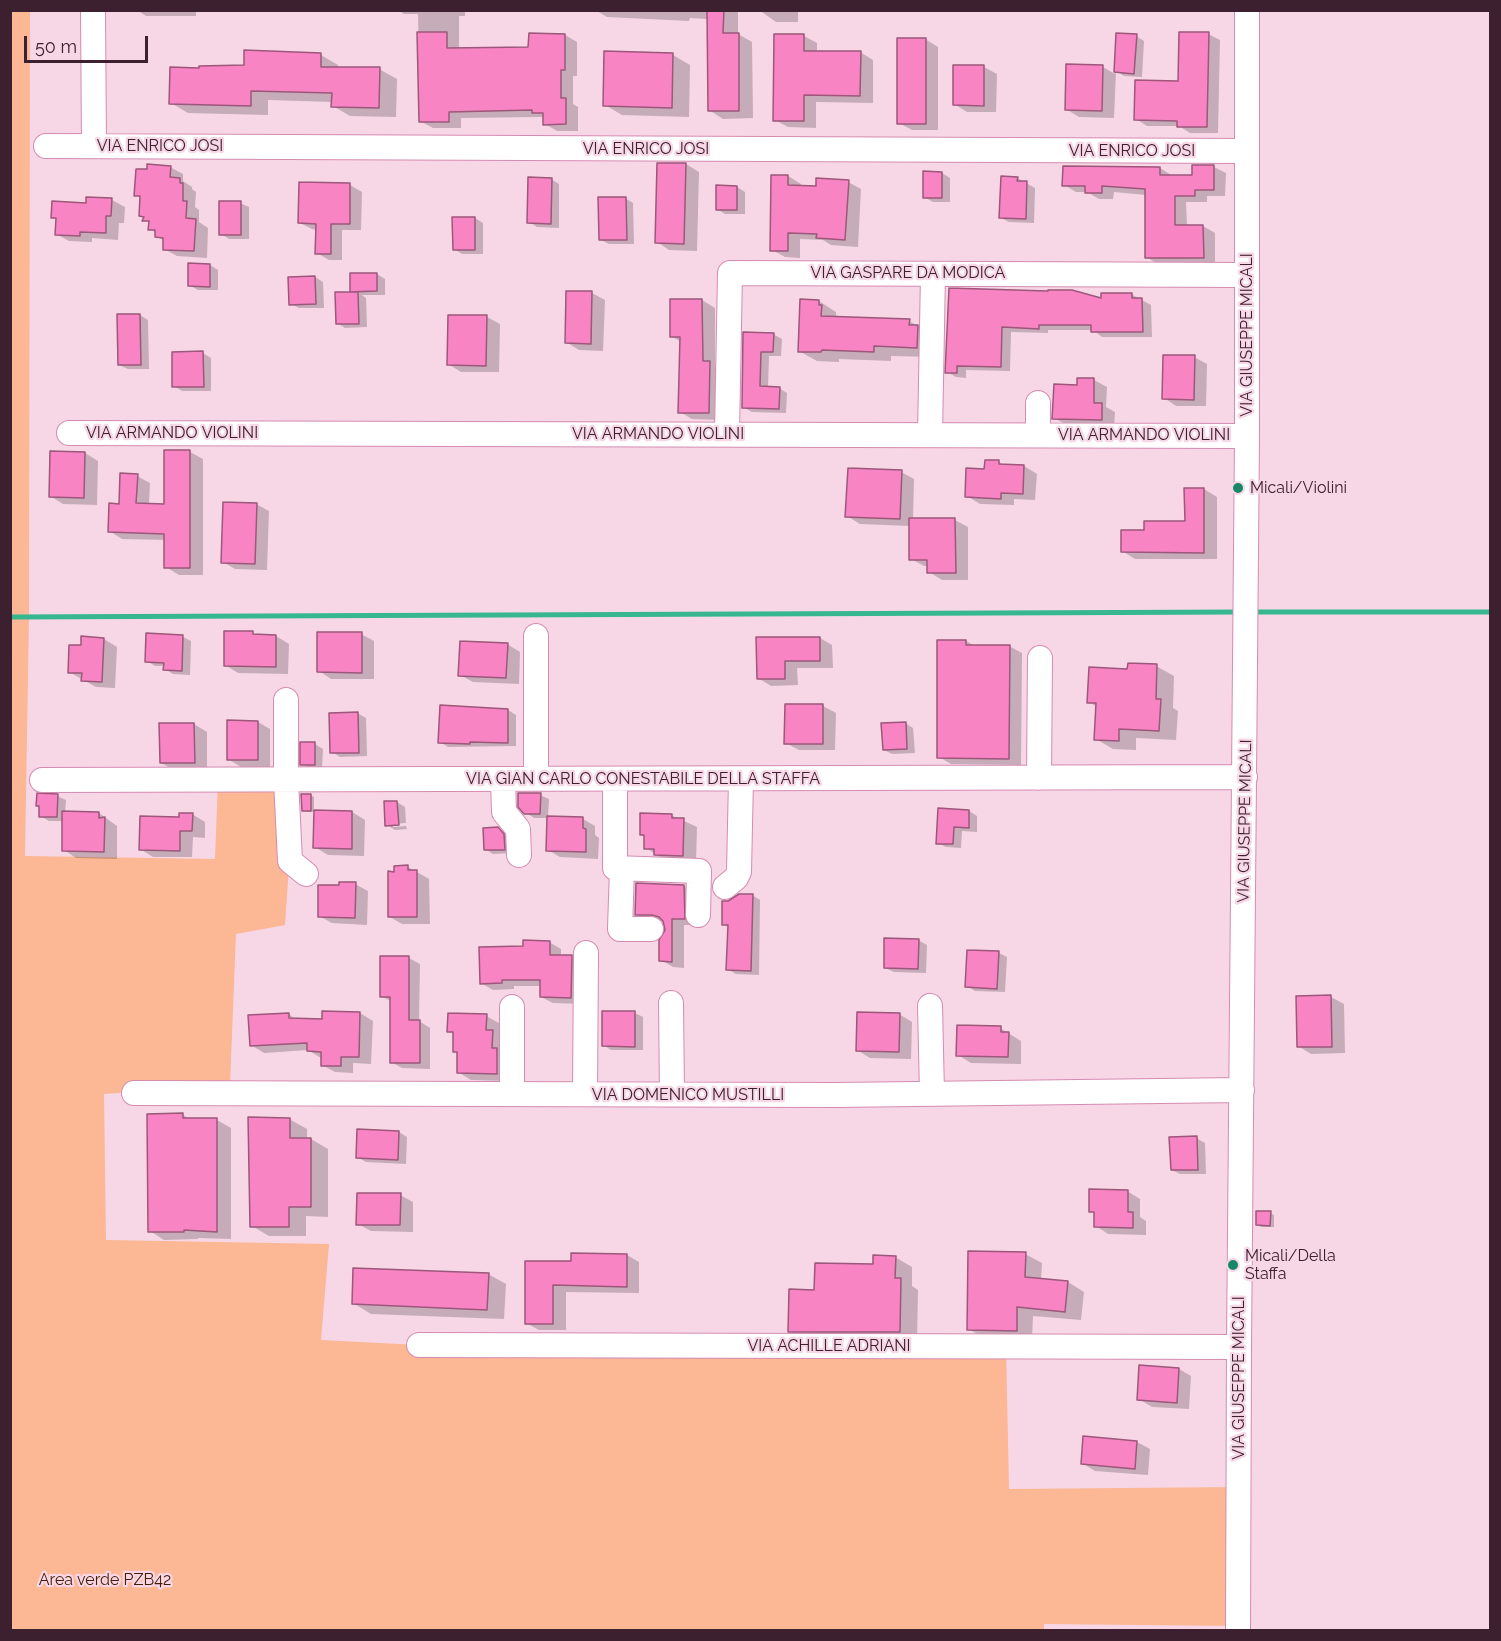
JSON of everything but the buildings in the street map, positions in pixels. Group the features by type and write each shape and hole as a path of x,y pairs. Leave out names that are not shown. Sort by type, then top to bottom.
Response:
{"street":[{"path":"93,10 94,146"},
{"name":"VIA GIUSEPPE MICALI","path":"1238,1630 1246,631 1247,10"},
{"name":"VIA ENRICO JOSI","path":"46,146 1247,151"},
{"name":"VIA GASPARE DA MODICA","path":"727,434 730,273 1246,275"},
{"path":"930,435 933,274"},
{"path":"1038,404 1038,435"},
{"name":"VIA ARMANDO VIOLINI","path":"69,433 1247,435"},
{"path":"536,636 536,779"},
{"path":"1038,778 1040,658"},
{"path":"286,700 286,780 290,861 306,874"},
{"name":"VIA GIAN CARLO CONESTABILE DELLA STAFFA","path":"42,780 1245,777"},
{"path":"725,887 736,878 739,872 741,778"},
{"path":"503,779 504,812 518,829 519,855"},
{"path":"615,779 615,868 699,871 698,915"},
{"path":"622,868 620,929 651,929"},
{"path":"585,1094 586,952"},
{"path":"671,1003 672,1094"},
{"path":"930,1006 932,1094"},
{"path":"512,1007 512,1094"},
{"name":"VIA DOMENICO MUSTILLI","path":"134,1093 932,1094 1242,1090"},
{"name":"VIA ACHILLE ADRIANI","path":"419,1345 1239,1347"}],"green space":[{"name":"Area verde PZB42","path":"30,10 29,617 25,856 215,859 218,780 286,780 290,850 285,925 236,934 230,1085 104,1094 106,1240 329,1244 321,1340 419,1345 1006,1347 1009,1489 1238,1487 1238,1626 1044,1624 1044,1630 11,1630 10,11"}],"waterway":[{"path":"10,617 1240,612"},
{"path":"1252,612 1490,612"}],"place":[{"name":"Micali/Violini","path":"1238,488"},
{"name":"Micali/Della Staffa","path":"1233,1265"}]}
